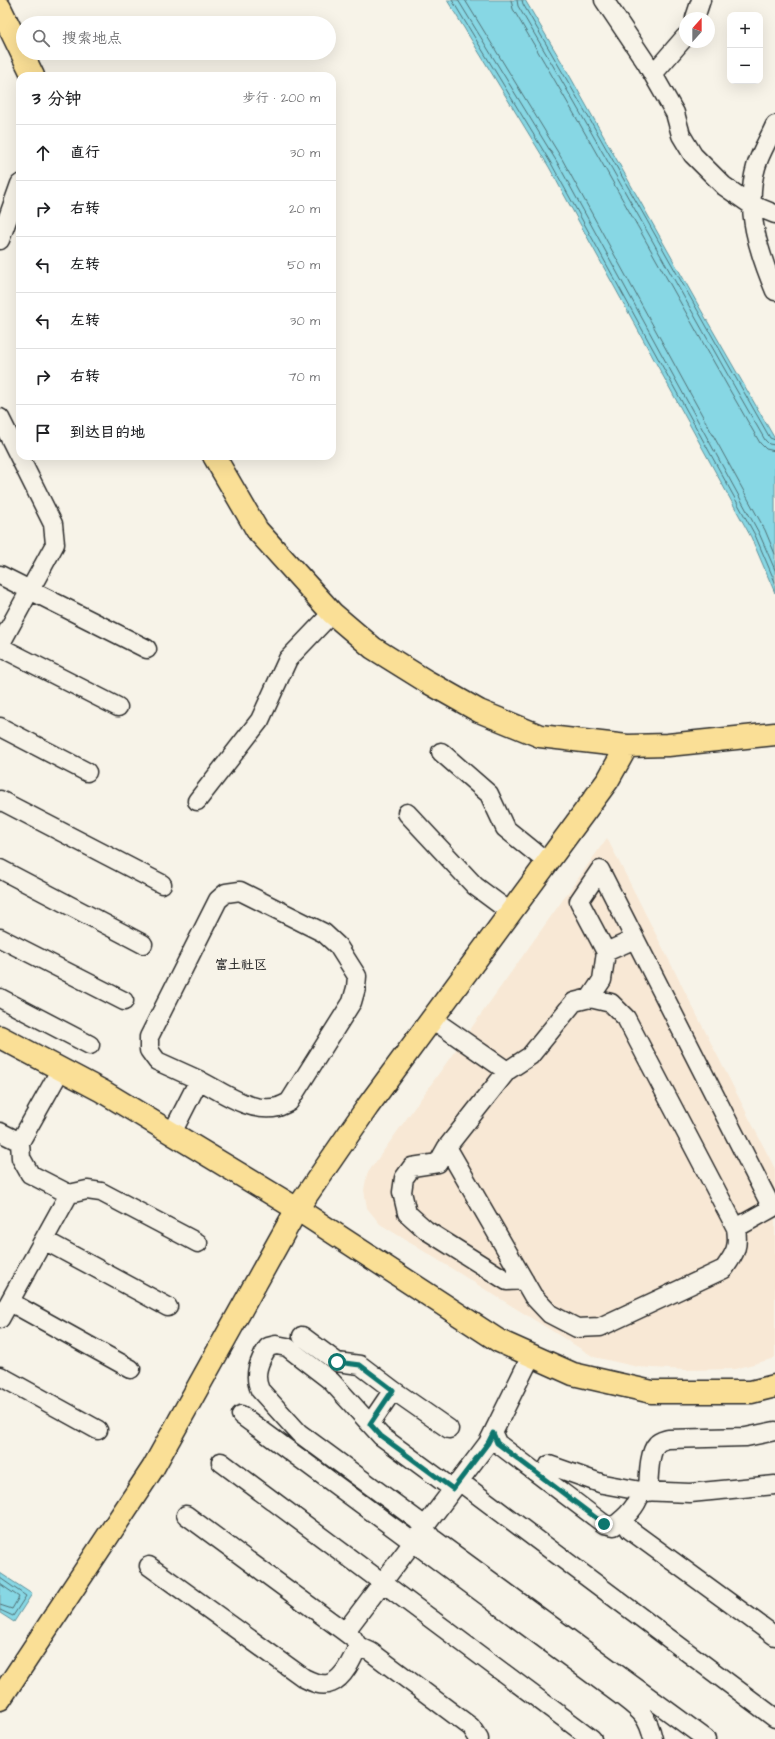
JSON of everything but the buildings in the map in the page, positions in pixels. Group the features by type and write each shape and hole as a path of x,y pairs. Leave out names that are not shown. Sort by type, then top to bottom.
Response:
{"main road":[{"path":"0,8 16,41"},
{"path":"25,60 31,72"},
{"path":"216,460 257,530 332,613 373,648 426,681 479,711 540,736 627,746 668,745 775,734"},
{"path":"0,1698 153,1468 297,1208 368,1106 608,780 627,746"},
{"path":"0,1037 102,1091 297,1208 499,1341 531,1356 572,1374 652,1392 751,1392 775,1386"}],"street":[{"path":"604,0 653,74 675,113 681,135 693,154 724,186 752,205 775,214"},
{"path":"653,74 679,44"},
{"path":"775,125 771,144 756,166 751,193 755,232 764,264 775,291"},
{"path":"0,240 16,195"},
{"path":"0,418 16,449"},
{"path":"21,460 54,524 55,544 0,646 118,707"},
{"path":"0,575 147,649"},
{"path":"197,800 260,720 288,659 332,613"},
{"path":"0,727 87,772"},
{"path":"441,752 489,794 505,828 547,862"},
{"path":"0,800 162,884"},
{"path":"407,813 475,886 510,912"},
{"path":"0,870 143,944"},
{"path":"590,998 602,980 606,952 579,901 600,870 772,1208 736,1228"},
{"path":"240,891 324,933 338,946 357,976 356,988 352,1002 289,1102 278,1107 261,1109 242,1103 199,1080 158,1061 149,1050 149,1037 218,900 226,892 240,891"},
{"path":"0,938 124,1001"},
{"path":"606,952 635,939"},
{"path":"0,998 90,1045"},
{"path":"447,1147 524,1280 533,1296 550,1314 577,1328 600,1327 724,1269 735,1254 738,1242 736,1228 626,1018 611,1003 590,998 574,1002 530,1056 507,1071 447,1147 438,1163 412,1167 404,1178 402,1192 407,1213 426,1230 507,1281 524,1280"},
{"path":"432,1019 507,1071"},
{"path":"61,1069 20,1142 22,1158 30,1174 69,1194 87,1190 101,1192 198,1243"},
{"path":"172,1134 199,1080"},
{"path":"0,1132 20,1142"},
{"path":"0,1319 8,1294 44,1240 69,1194"},
{"path":"44,1240 168,1307"},
{"path":"8,1294 131,1369"},
{"path":"302,1336 337,1362 360,1365 449,1430"},
{"path":"706,1739 432,1538 418,1520 299,1433 260,1390 256,1383 256,1372 268,1347 276,1345 286,1347 292,1351 331,1381 381,1436 456,1485 775,1718"},
{"path":"345,1632 488,1443 531,1356"},
{"path":"0,1376 98,1430"},
{"path":"370,1424 393,1390"},
{"path":"241,1415 643,1713 651,1729 653,1739"},
{"path":"493,1433 497,1443 604,1524 614,1526 623,1520 644,1491 653,1450 657,1443 668,1439 746,1437 775,1431"},
{"path":"221,1462 592,1739"},
{"path":"549,1465 603,1484 644,1491 690,1493 775,1485"},
{"path":"186,1515 353,1638 358,1646 371,1652 472,1727 479,1739"},
{"path":"623,1520 630,1530 775,1636"},
{"path":"149,1566 304,1678 317,1684 330,1684 340,1676 354,1658 358,1646"}],"shaded area":[{"path":"607,838 775,1169 775,1357 772,1359 735,1369 685,1370 638,1367 594,1357 380,1224 367,1208 364,1190 367,1174"}],"water":[{"path":"447,0 525,0 567,71 775,439 775,593 751,537 549,167"},
{"path":"0,1573 32,1594 14,1622 0,1613"}],"district":[{"name":"富土社区","path":"241,965"}],"route":[{"path":"337,1362 360,1365 393,1390 370,1424 381,1436 453,1489 488,1443 493,1433 497,1443 604,1524"}]}
